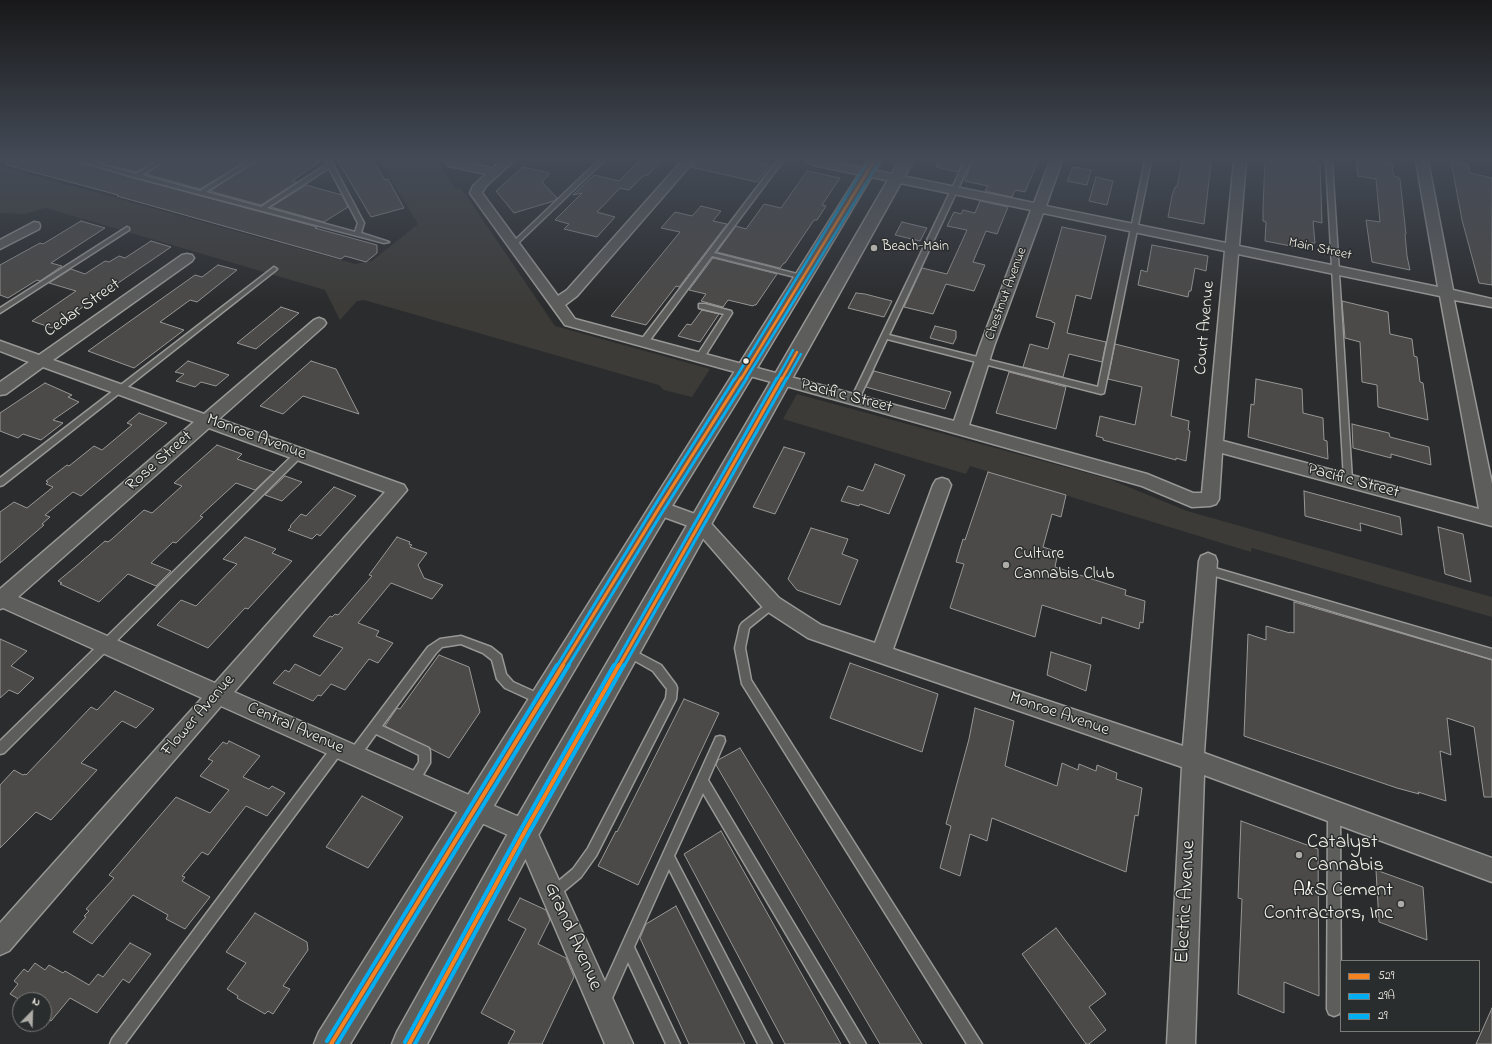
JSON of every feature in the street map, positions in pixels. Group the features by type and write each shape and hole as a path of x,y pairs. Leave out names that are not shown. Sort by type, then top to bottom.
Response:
{"main road":[{"path":"331,1044 844,210"},
{"path":"409,1044 525,831 878,210"}],"street":[{"name":"Pacific Street","path":"487,210 570,322 855,399 1147,481 1192,500 1210,499"},
{"path":"556,304 572,293 645,210"},
{"name":"Chestnut Avenue","path":"959,429 982,360 1038,210"},
{"name":"Main Street","path":"1047,210 1492,303"},
{"name":"Court Avenue","path":"1210,499 1236,210"},
{"path":"1431,210 1491,518"},
{"path":"0,245 34,226"},
{"name":"Cedar Street","path":"0,390 187,258"},
{"name":"Rose Street","path":"1,599 319,323"},
{"name":"Monroe Avenue","path":"0,346 398,490"},
{"name":"Pacific Street","path":"1214,445 1491,518"},
{"path":"881,655 942,486"},
{"name":"Flower Avenue","path":"0,942 398,490"},
{"name":"Monroe Avenue","path":"659,508 700,523 772,604 815,632 1193,760 1492,870"},
{"name":"Electric Avenue","path":"1181,1044 1193,760 1208,566"},
{"name":"Central Avenue","path":"1,599 106,644 525,831"},
{"name":"Grand Avenue","path":"525,831 619,1044"}],"lane":[{"path":"269,210 386,242"},
{"path":"354,210 361,223 358,234"},
{"path":"513,245 550,210"},
{"path":"644,342 743,210"},
{"path":"855,399 946,210"},
{"path":"885,336 1101,391 1138,210"},
{"path":"1332,210 1348,480"},
{"path":"0,311 127,229"},
{"path":"710,254 803,277"},
{"path":"0,483 274,269"},
{"path":"700,357 728,313 702,306"},
{"path":"0,749 299,454"},
{"path":"1208,566 1492,654"},
{"path":"772,604 745,626 740,648 746,680 975,1044"},
{"path":"117,1044 346,752 374,728 432,650 440,643 452,640 461,640 486,650 497,658 501,676 509,685 542,700"},
{"path":"552,893 577,873 592,852 671,699 672,688 657,668 628,651"},
{"path":"374,728 425,752 424,764 413,781"},
{"path":"602,1005 720,741"},
{"path":"702,781 858,1044"},
{"path":"1334,812 1334,1009"},
{"path":"668,856 765,1044"},
{"path":"628,948 673,1044"}],"shaded area":[{"path":"0,210 40,210 24,214 0,213"},
{"path":"52,210 158,210 355,264 372,261 418,224 409,210 476,210 555,326 710,369 692,397 664,390 659,385 364,300 357,301 340,320 325,290"},
{"path":"797,394 1109,479 1187,511 1492,597 1492,617 1252,548 1251,552 970,466 966,474 783,419"}],"building":[{"path":"166,210 252,210 377,245 377,253 366,262 345,256 341,259"},
{"path":"281,210 344,210 324,222"},
{"path":"367,210 398,210 371,217"},
{"path":"511,210 525,210 514,213"},
{"path":"565,210 599,210 597,212 615,217 597,237 564,229 569,224 555,220"},
{"path":"698,210 716,210 721,211 713,221 727,224 679,287 676,286 646,325 611,316 680,232 661,228 675,212 692,216"},
{"path":"760,210 824,210 817,220 814,220 780,268 717,252 736,226 746,229"},
{"path":"963,210 975,213 976,210 1007,210 997,234 986,231 973,262 985,265 974,291 946,284 933,314 904,307 922,268 947,274 967,230 947,226 954,212 961,214"},
{"path":"1169,210 1206,210 1204,224 1168,217"},
{"path":"1263,210 1322,210 1322,223 1313,221 1315,243 1311,243 1311,246 1296,243 1296,247 1265,241 1266,222 1263,221"},
{"path":"1379,210 1403,210 1407,256 1410,270 1372,262 1366,220 1380,222"},
{"path":"1460,210 1492,210 1492,285 1479,283"},
{"path":"81,221 105,228 51,263 62,266 40,281 37,280 8,298 0,295 0,265 40,243 43,244"},
{"path":"902,222 927,228 920,241 895,235"},
{"path":"1062,227 1106,236 1091,299 1076,295 1067,333 1106,342 1102,362 1069,354 1063,377 1023,367 1030,344 1048,349 1055,323 1036,317"},
{"path":"151,241 171,247 52,328 32,321 76,291 49,283 71,269 85,274 105,261 109,262 119,256 125,258"},
{"path":"1152,245 1208,256 1206,271 1195,268 1191,291 1189,291 1188,297 1138,285 1141,270 1147,272"},
{"path":"713,258 777,274 756,305 753,306 728,300 723,307 701,301 706,294 689,290"},
{"path":"218,265 237,270 197,302 190,300 160,322 184,330 134,368 88,351 195,275 202,277"},
{"path":"856,293 892,301 884,317 848,308"},
{"path":"1342,301 1388,312 1390,334 1412,339 1414,356 1417,357 1420,382 1423,383 1428,420 1378,407 1377,385 1362,382 1360,342 1345,338"},
{"path":"281,307 299,313 256,349 237,343"},
{"path":"702,310 719,314 700,342 678,336 687,324 691,325"},
{"path":"935,326 956,331 956,338 953,344 930,338"},
{"path":"1115,344 1179,360 1171,416 1189,421 1188,430 1190,431 1186,461 1176,458 1176,460 1103,440 1103,438 1096,436 1100,416 1135,425 1142,387 1108,379"},
{"path":"188,361 229,375 216,386 201,382 195,387 176,381 184,374 175,372"},
{"path":"311,361 336,369 359,414 303,396 283,414 260,406"},
{"path":"874,371 951,392 945,409 866,387"},
{"path":"1009,372 1066,387 1056,429 996,413"},
{"path":"1256,379 1302,389 1303,413 1323,418 1324,440 1327,441 1328,459 1248,437 1251,404 1254,405"},
{"path":"45,383 72,395 68,397 79,402 53,420 63,423 41,440 23,434 18,438 0,431 0,413"},
{"path":"139,413 167,423 81,496 73,492 45,515 50,517 42,524 44,525 0,563 0,512 14,502 27,508 53,487 46,484 48,482 46,481 67,465 69,466 94,446 102,450 132,425 127,423"},
{"path":"1352,424 1389,433 1390,437 1429,447 1431,465 1391,454 1391,458 1353,448"},
{"path":"217,445 242,454 237,459 274,472 255,490 236,483 200,516 203,517 176,543 173,542 151,563 171,571 156,586 128,574 99,602 60,584 62,583 58,581 105,541 108,542 112,539 144,510 152,513 182,486 174,483"},
{"path":"784,447 805,453 775,514 753,507"},
{"path":"875,464 905,475 889,514 860,504 859,506 841,501 848,486 863,491"},
{"path":"988,472 1066,495 1061,517 1052,514 1043,547 1058,552 1055,567 1126,590 1125,595 1145,601 1143,623 1140,622 1139,629 1102,617 1101,624 1042,605 1035,637 950,608 964,564 956,562"},
{"path":"285,476 302,482 282,501 265,495"},
{"path":"334,487 356,496 320,536 317,534 312,539 288,530 301,514 306,516"},
{"path":"1304,491 1400,517 1402,535 1360,523 1361,531 1305,516"},
{"path":"1438,527 1463,534 1471,582 1445,574"},
{"path":"811,528 848,539 842,554 858,560 840,605 797,590 788,579"},
{"path":"245,537 276,549 272,553 292,561 248,609 245,608 208,648 157,625 181,600 196,606 237,564 223,559"},
{"path":"397,537 410,542 409,544 412,545 410,547 427,553 418,565 424,578 443,585 432,599 391,583 358,623 379,631 376,636 393,643 378,663 369,659 345,690 331,684 321,696 318,695 313,701 273,683 285,670 289,672 295,664 320,676 343,648 313,636 330,616 332,617 335,614 338,615 372,576 369,575"},
{"path":"1294,602 1492,660 1492,797 1484,797 1474,727 1447,718 1451,755 1440,751 1446,801 1418,792 1419,794 1397,788 1244,736 1248,634 1266,640 1266,626 1294,633"},
{"path":"0,639 27,651 11,666 34,678 18,694 9,690 0,698"},
{"path":"1051,652 1091,665 1086,691 1047,675"},
{"path":"439,655 469,667 480,712 449,758 385,726 397,708 400,709"},
{"path":"850,663 938,694 922,752 830,718"},
{"path":"115,691 154,709 136,728 122,721 81,763 97,770 51,820 36,812 0,848 0,785 14,770 26,775 91,707 97,710"},
{"path":"684,699 719,713 638,885 598,866 616,831 617,832"},
{"path":"975,708 1014,721 1005,766 1057,786 1062,763 1078,770 1079,764 1096,771 1097,765 1117,773 1116,779 1142,788 1138,816 1135,815 1126,872 992,818 987,841 970,834 960,876 940,868 951,826 946,824 969,739"},
{"path":"229,741 260,756 243,777 269,789 272,786 285,793 267,816 246,806 208,855 202,852 182,876 185,877 182,881 210,897 185,929 166,919 168,915 133,895 92,944 73,932 86,917 84,916 89,911 86,909 114,878 109,875 176,797 210,813 229,790 200,776 213,761 208,759 223,742 227,744"},
{"path":"740,748 922,1044 880,1044 716,765 718,760"},
{"path":"362,796 403,817 368,868 326,847"},
{"path":"1241,821 1318,849 1319,996 1284,982 1284,1013 1238,994 1242,899 1238,898"},
{"path":"721,831 841,1044 785,1044 684,854"},
{"name":"A&S Cement Contractors, Inc","path":"1376,870 1423,887 1427,940 1379,922"},
{"path":"520,898 546,910 550,920 538,944 566,958 574,977 542,1044 508,1044 515,1031 481,1013 526,929 508,920"},
{"path":"676,906 745,1044 689,1044 640,938 646,924"},
{"path":"255,913 307,942 308,950 283,986 290,989 273,1014 268,1011 265,1014 237,998 238,996 227,989 246,963 226,952"},
{"path":"1056,928 1106,994 1089,1007 1106,1030 1089,1044 1086,1044 1022,954"},
{"path":"130,943 151,954 129,983 123,979 97,1013 70,998 52,1020 52,992 12,992 12,995 10,994 18,984 14,981 24,969 28,972 35,963 45,970 49,965 63,973 65,971 89,985 98,974 103,977"},
{"path":"1492,1008 1492,1044 1476,1044"}],"transit line":[{"name":"29","path":"327,1041 655,505 728,390 838,210"},
{"name":"529","path":"331,1044 659,508 732,393 844,210"},
{"name":"29A","path":"337,1044 663,511 736,396 850,210"},
{"name":"29","path":"405,1042 521,829 793,350"},
{"name":"529","path":"409,1044 525,831 797,352"},
{"name":"29A","path":"415,1044 529,833 801,354"}],"place":[{"name":"Beach-Main","path":"874,248"},
{"name":"Culture Cannabis Club","path":"1006,565"},
{"name":"Catalyst Cannabis","path":"1299,855"},
{"name":"A&S Cement Contractors, Inc","path":"1401,904"}]}
